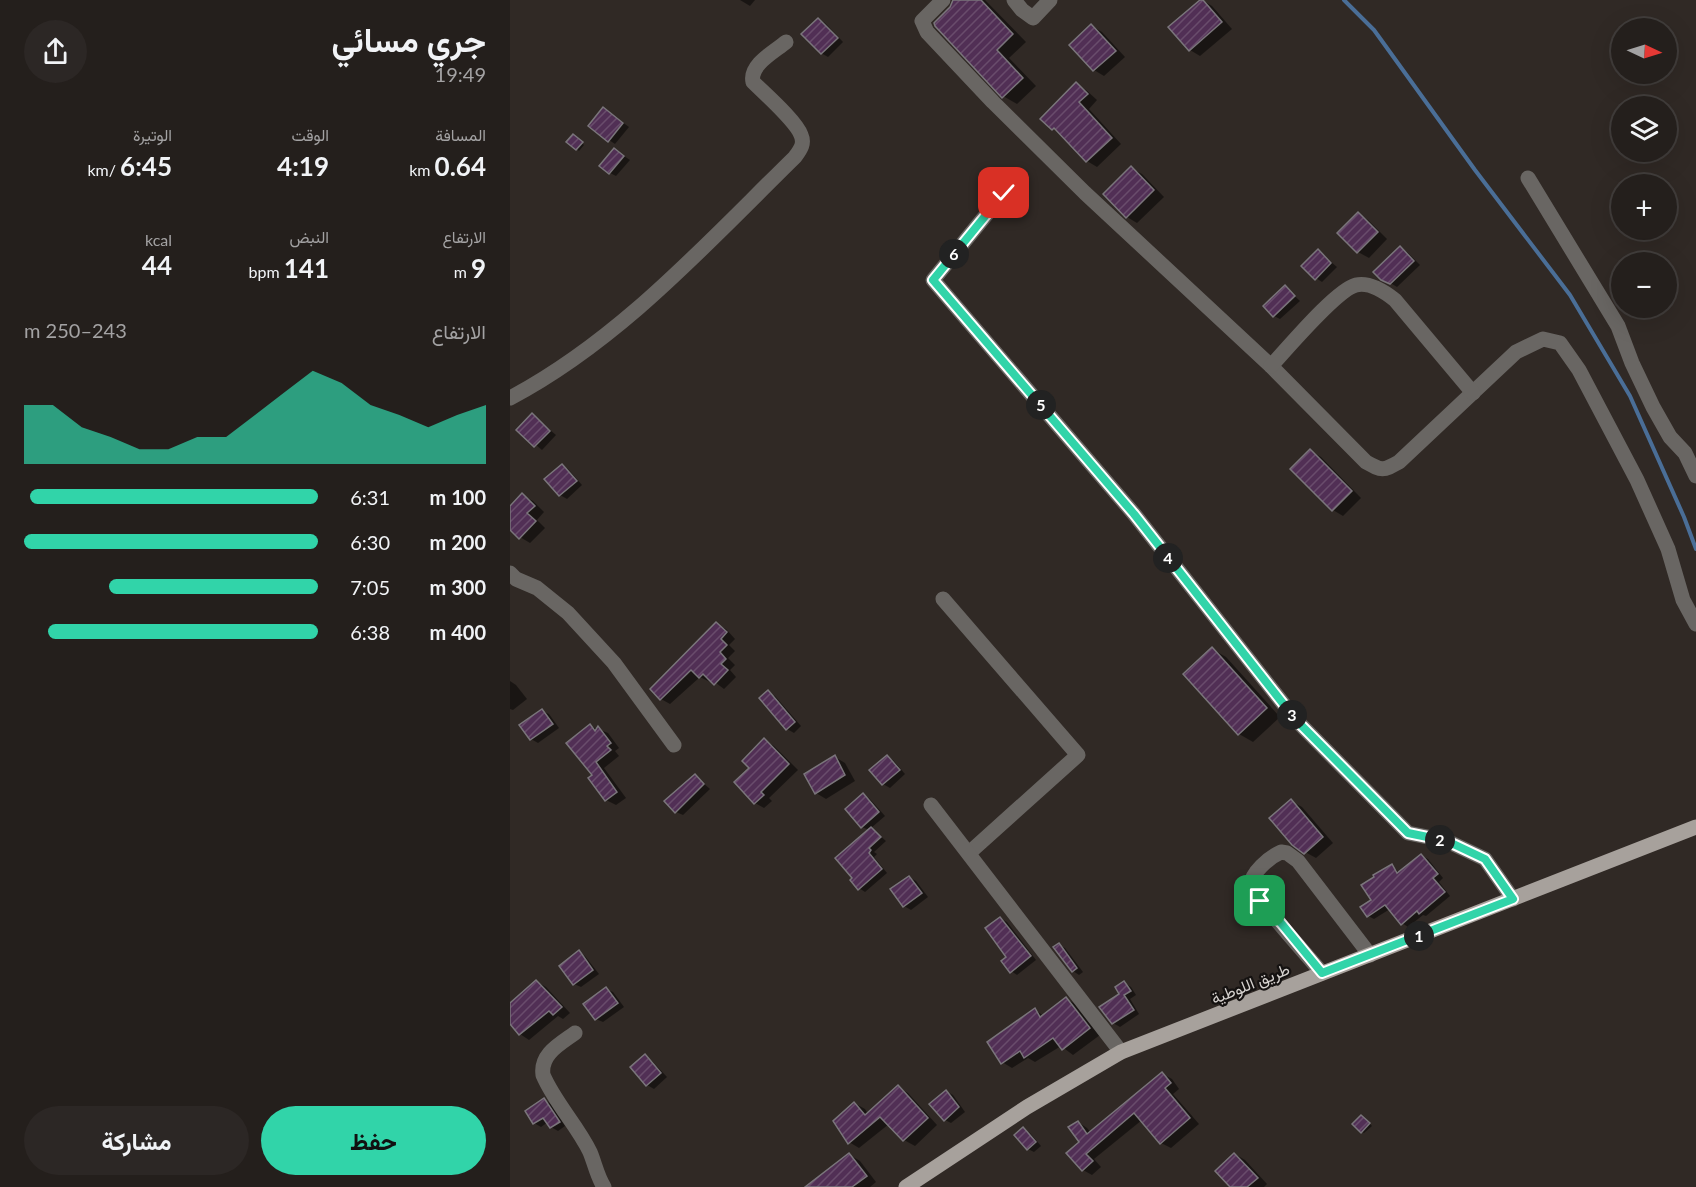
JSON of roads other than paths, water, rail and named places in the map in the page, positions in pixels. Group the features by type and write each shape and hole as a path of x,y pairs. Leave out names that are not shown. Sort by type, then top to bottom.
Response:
{"main road":[{"name":"طريق اللوطية","path":"906,1187 1027,1107 1121,1052 1696,827"}],"street":[{"path":"943,0 922,21 927,32 993,102 1085,193 1271,366 1366,462 1380,470 1399,462 1516,352 1543,339 1560,343 1580,370 1637,480 1668,549 1683,600 1696,624"},
{"path":"1014,0 1033,18 1050,0"},
{"path":"510,398 551,375 632,313 795,157 802,146 802,136 753,82 752,76 754,69 786,42"},
{"path":"1528,178 1618,326 1632,363 1653,407 1670,437 1685,453 1696,476"},
{"path":"1004,193 933,280 1134,514 1296,720 1408,833 1447,841 1485,859 1513,899"},
{"path":"1271,366 1313,320 1338,297 1354,285 1363,284 1385,292 1395,300 1473,393"},
{"path":"510,573 516,579 537,588 568,614 614,663 674,746"},
{"path":"943,599 1078,755 969,854"},
{"path":"931,806 1121,1052"},
{"path":"1322,973 1252,889 1251,882 1256,872 1281,852 1287,853 1298,861 1370,955"},
{"path":"575,1033 547,1055 542,1070 552,1092 590,1152 597,1175 604,1187"}],"waterway":[{"path":"1344,0 1374,30 1475,170 1570,295 1630,396 1696,549"}]}
